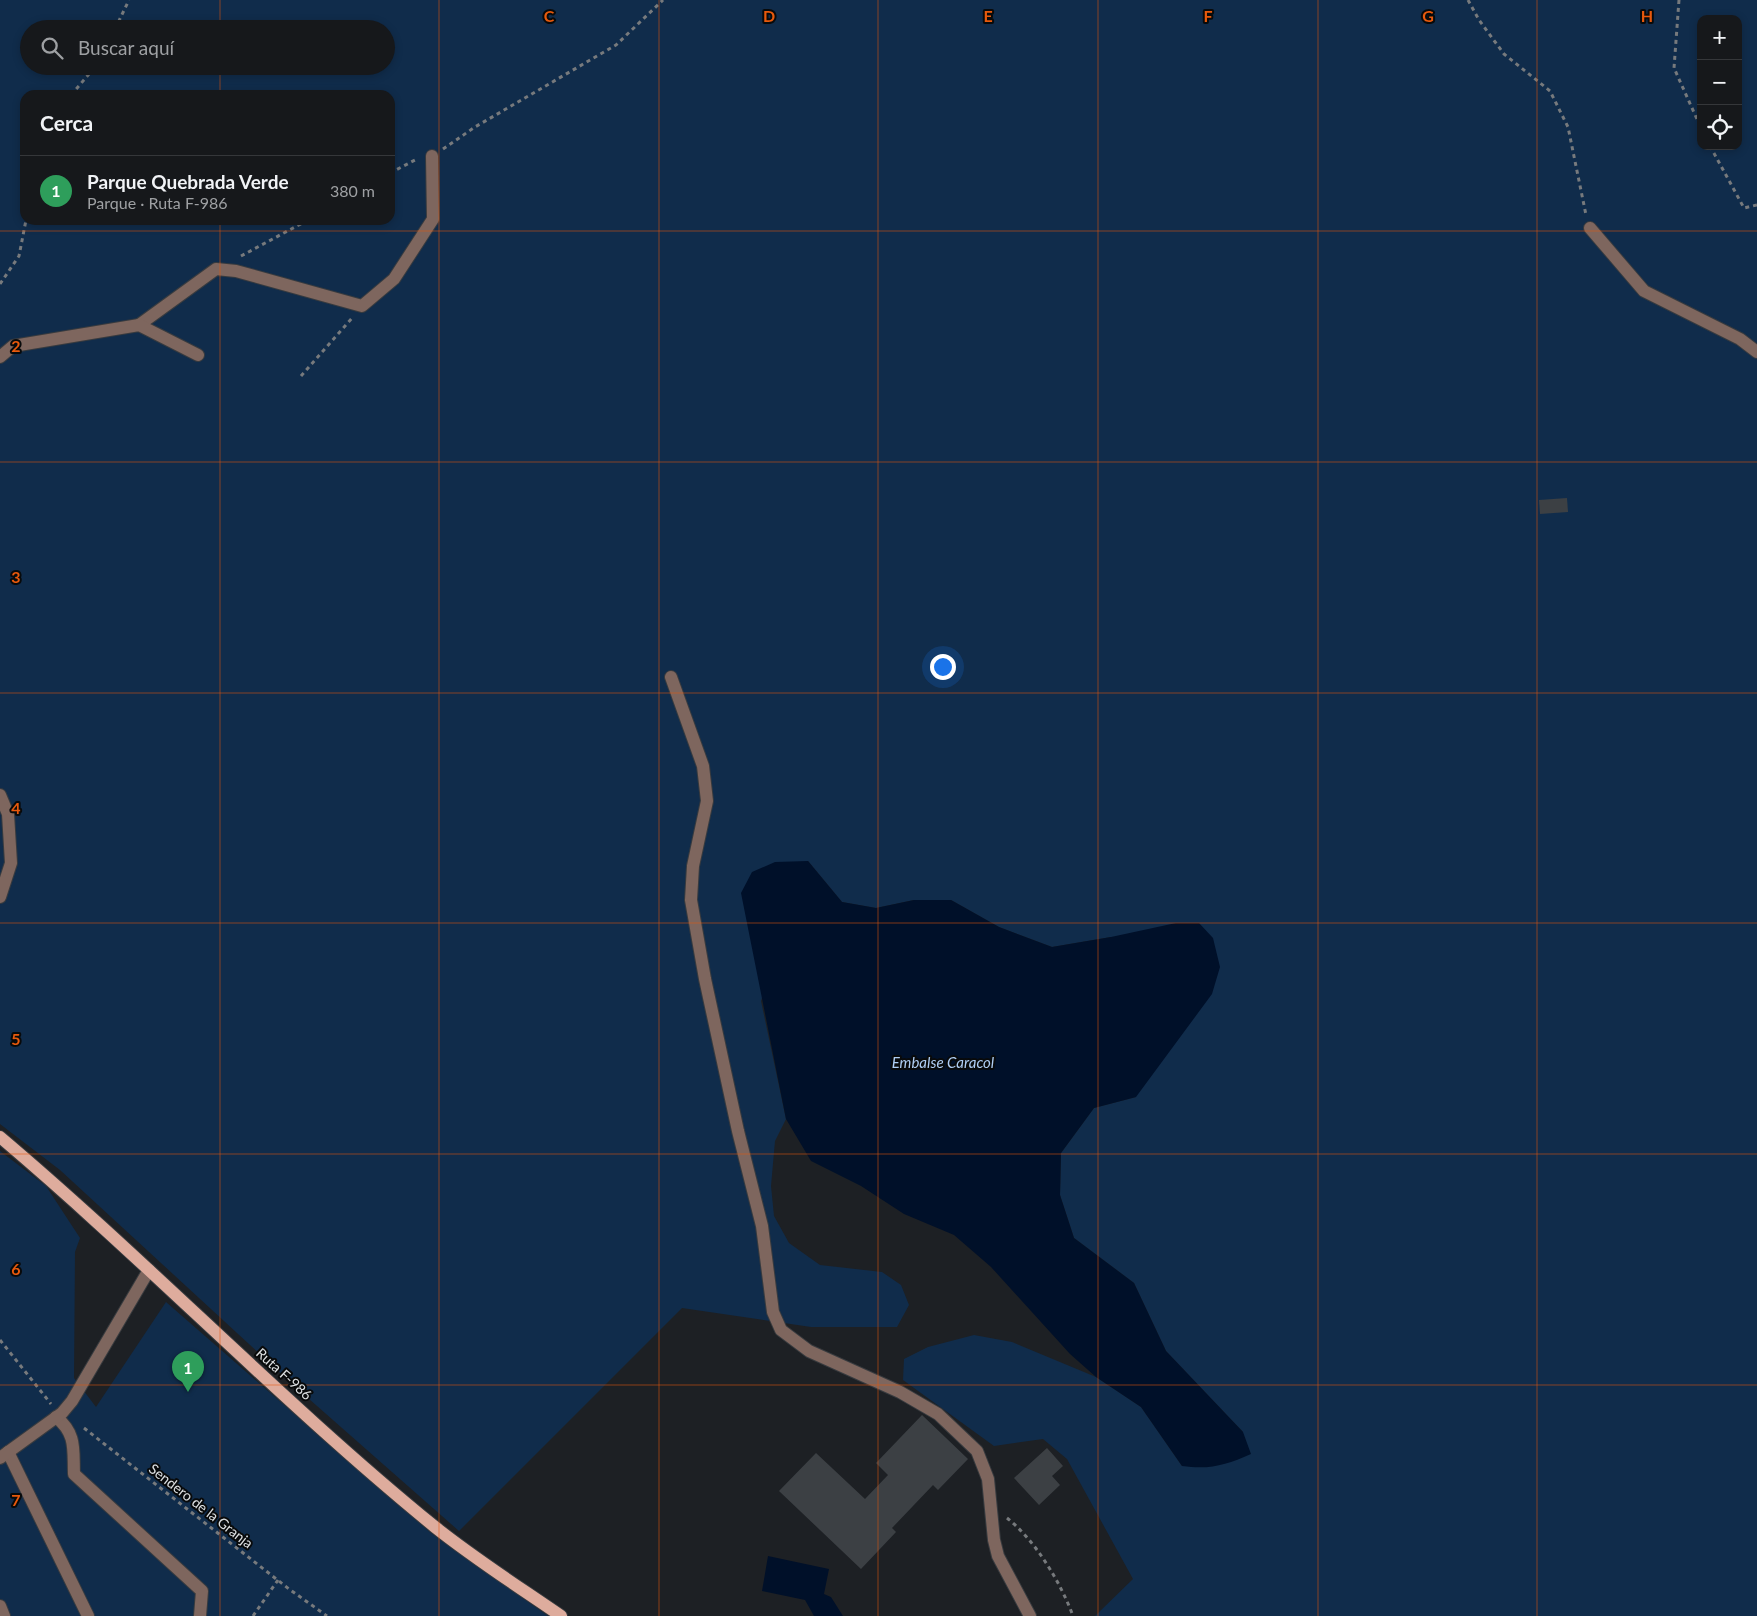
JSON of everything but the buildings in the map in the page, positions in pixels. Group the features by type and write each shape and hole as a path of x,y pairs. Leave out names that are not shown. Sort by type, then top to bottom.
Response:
{"main road":[{"name":"Ruta F-986","path":"0,1137 51,1180 291,1401 436,1528 561,1616"}],"lane":[{"path":"0,358 13,346 138,325 216,269 236,271 362,306 394,279 433,219 432,156"},
{"path":"1590,228 1644,291 1740,339 1757,352"},
{"path":"138,325 198,355"},
{"path":"671,677 703,766 707,801 693,866 691,900 705,980 738,1132 762,1226 773,1312 781,1330 809,1350 900,1392 938,1414 978,1452 988,1478 994,1540 998,1556 1030,1616"},
{"path":"0,795 8,814 11,863 0,897"},
{"path":"88,1616 4,1455 59,1415 72,1401 149,1270"},
{"path":"59,1415 73,1438 74,1474 202,1591 200,1616"},
{"path":"0,1606 4,1616"}],"path":[{"path":"119,20 129,0"},
{"path":"395,170 412,160 432,156 475,127 616,45 662,0"},
{"path":"1468,0 1479,20 1504,54 1550,91 1568,127 1590,228"},
{"path":"1679,0 1674,68 1697,119"},
{"path":"75,90 88,75"},
{"path":"1712,150 1744,208 1757,205"},
{"path":"0,284 19,256 25,225"},
{"path":"216,269 299,225"},
{"path":"301,376 362,306"},
{"name":"Sendero de la Granja","path":"0,1340 59,1415 327,1616"},
{"path":"990,1503 1018,1526 1057,1581 1073,1616"},
{"path":"253,1616 278,1580"}],"shaded area":[{"path":"0,0 1757,0 1757,1616 1095,1616 1133,1579 1067,1459 1043,1439 994,1446 903,1380 904,1359 928,1347 974,1335 1012,1342 1096,1377 1141,1407 1182,1466 1243,1432 1166,1351 1134,1283 1074,1238 1060,1195 1061,1153 1094,1108 1136,1097 1111,937 1052,947 999,927 951,900 914,900 876,908 842,902 808,861 761,1001 786,1119 775,1141 771,1186 774,1216 789,1243 820,1265 882,1272 901,1285 909,1305 897,1327 811,1327 682,1308 459,1531 300,1391 60,1170 0,1124"},
{"path":"0,1151 46,1186 80,1238 75,1252 74,1378 96,1407 166,1302 431,1533 548,1616 0,1616"}],"water":[{"name":"Embalse Caracol","path":"808,861 842,902 876,908 914,900 951,900 999,927 1052,947 1176,923 1199,923 1213,938 1220,967 1212,994 1136,1097 1094,1108 1061,1153 1060,1195 1074,1238 1134,1283 1166,1351 1243,1432 1251,1454 1218,1466 1182,1466 1141,1407 1096,1377 1070,1354 991,1267 954,1235 904,1214 861,1186 811,1161 786,1119 741,893 752,872 775,862"},
{"path":"768,1556 829,1569 824,1594 831,1597 843,1616 814,1616 805,1600 762,1591"}],"place":[{"name":"Parque Quebrada Verde","path":"188,1392"}]}
